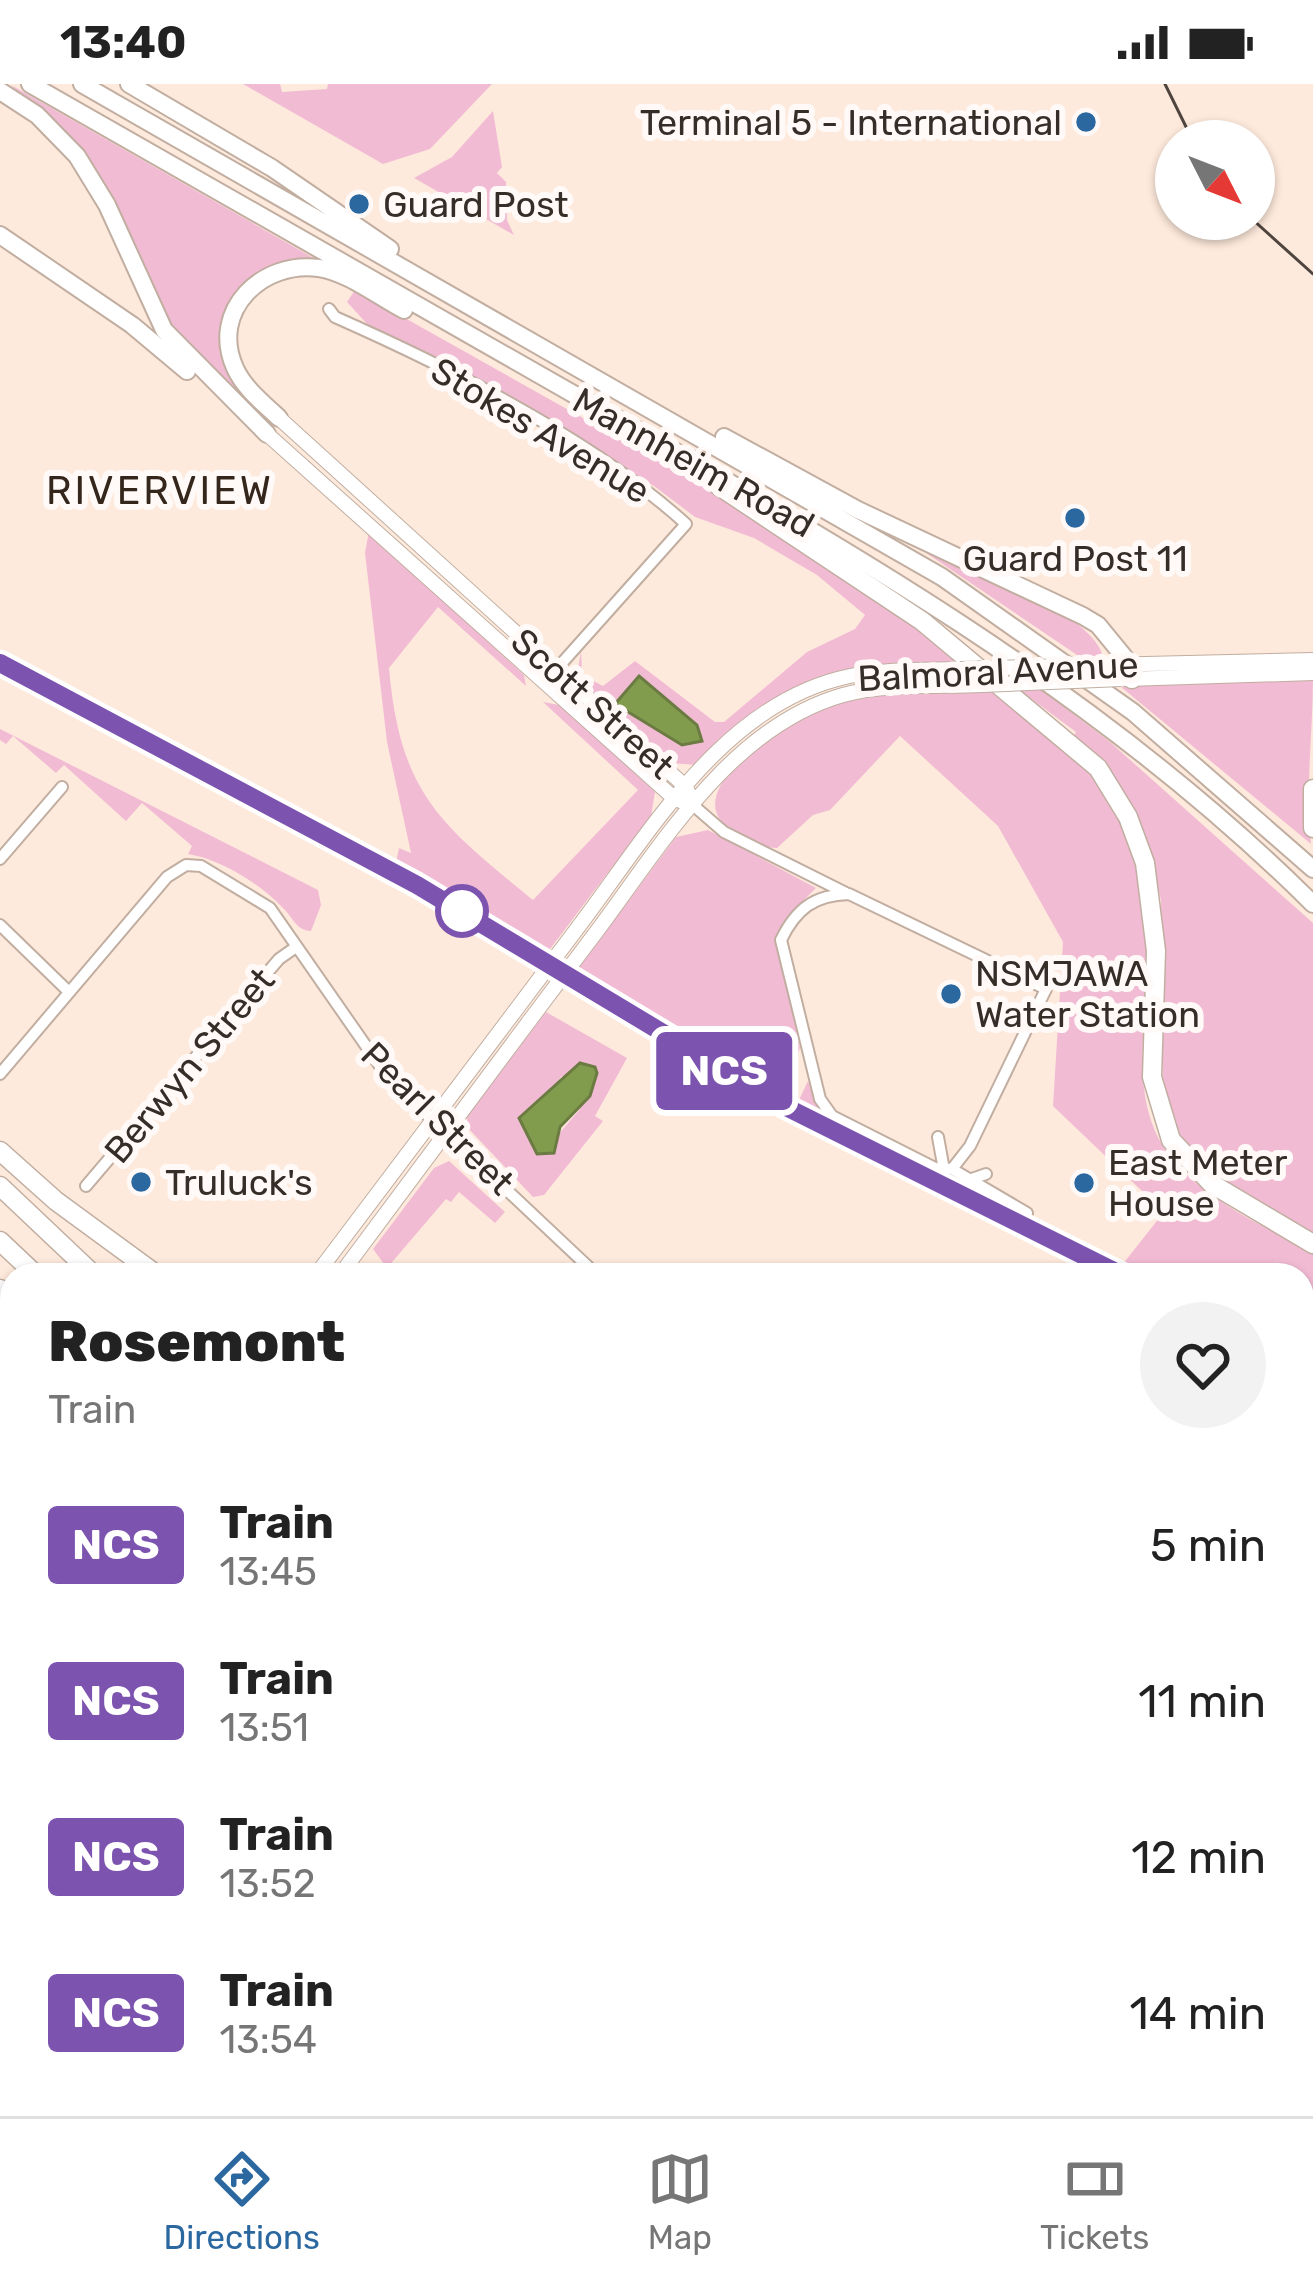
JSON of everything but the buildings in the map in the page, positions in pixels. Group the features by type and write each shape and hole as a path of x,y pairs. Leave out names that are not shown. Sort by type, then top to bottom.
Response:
{"highway":[{"path":"693,460 719,486 936,631 1098,768 1128,817 1145,863 1156,951 1152,1077 1166,1129 1182,1158 1212,1184 1313,1244"},
{"path":"1313,789 1313,828"},
{"path":"0,1151 56,1201 141,1263"},
{"path":"0,1186 81,1263"},
{"path":"0,1241 23,1263"}],"main road":[{"name":"Mannheim Road","path":"30,84 897,578 1008,651 1189,790 1313,904"},
{"name":"Mannheim Road","path":"82,84 926,567 1069,662 1208,773 1313,869"},
{"path":"129,84 272,168 382,243 422,278"},
{"path":"0,91 37,115 77,156 107,205 164,329 267,434"},
{"path":"0,235 132,325 267,434"},
{"path":"279,418 238,374 229,334 249,287 283,269 329,270 481,351 514,359"},
{"path":"657,411 690,419 858,510 1098,625 1128,674"}],"street":[{"name":"Stokes Avenue","path":"329,309 335,317 410,352 608,463 686,524 550,676"},
{"name":"Scott Street","path":"279,418 550,676"},
{"name":"Scott Street","path":"267,434 694,806"},
{"name":"Balmoral Avenue","path":"349,1263 694,806 759,737 813,706 866,690 1313,660"},
{"name":"Balmoral Avenue","path":"325,1263 681,793 748,724 794,695 852,676 961,669 1103,665 1128,674 1313,673"},
{"path":"0,859 62,788"},
{"path":"694,806 724,832 1046,989 980,1127 948,1170"},
{"name":"Pearl Street","path":"69,992 167,877 186,865 201,866 260,900 370,1057 584,1263"},
{"path":"849,894 826,895 806,905 781,940 812,1078 832,1116 1027,1213"},
{"path":"0,925 69,992 0,1074"},
{"name":"Berwyn Street","path":"86,1186 296,946"},
{"path":"938,1137 948,1170"},
{"path":"966,1181 986,1174"}],"shaded area":[{"path":"243,84 280,84 282,92 327,89 328,84 492,84 430,149 383,164"},
{"path":"11,85 317,260 261,275 239,309 225,352 265,419 166,325 100,180"},
{"path":"493,111 502,167 497,173 506,182 507,220 514,235 414,178 452,157"},
{"path":"355,290 729,500 966,662 883,667 819,680 760,710 697,765 670,763 582,683 577,675 581,651 582,675 603,686 635,661 715,722 724,722 807,652 855,629 865,615 817,575 754,538 695,517 654,486 368,325 347,302"},
{"path":"369,531 524,675 526,686 438,607 389,668 403,747 415,777 430,803 473,849 533,900 638,790 543,702 564,706 655,792 651,816 547,953 395,867 399,848 411,853 387,742 365,553"},
{"path":"907,540 1047,604 1092,638 1103,656 1083,659"},
{"path":"639,676 697,725 702,741 682,745 615,704"},
{"path":"1313,677 1311,844 1121,687"},
{"path":"1018,689 1040,689 1110,742 1313,923 1313,1235 1208,1173 1179,1140 1163,1101 1161,900 1145,835 1122,788 1073,737 1076,732"},
{"path":"1000,690 1095,780 1125,832 1141,886 1148,959 1142,1061 1148,1111 1157,1134 1170,1156 1201,1187 1313,1254 1313,1263 1124,1263 1164,1212 1053,1106 1063,942 998,826 900,736 830,810 813,815 777,848 749,840 719,817 715,801 722,783 772,734 829,707 926,692"},
{"path":"0,729 318,890 321,905 311,931 298,926 252,882 213,861 188,854 192,846 142,803 126,821 64,765 56,773 13,736 6,744 0,740"},
{"path":"708,830 816,888 792,912 777,941 800,1048 784,1084 794,1091 792,1097 799,1100 808,1081 815,1099 837,1122 1019,1218 797,1107 576,971 676,837"},
{"path":"546,1012 627,1058 595,1116 603,1121 544,1195 533,1197 467,1127 467,1116","holes":["562,1076 580,1109 557,1136 523,1113 538,1106"]},
{"path":"580,1063 595,1067 597,1073 590,1096 560,1127 554,1153 537,1154 519,1118"},
{"path":"449,1161 505,1212 495,1223 459,1192 451,1202 446,1199 391,1263 383,1263 373,1249 434,1168"}],"tram line":[{"path":"1165,84 1183,120"},
{"path":"1275,240 1313,274"}],"railway":[{"path":"0,663 417,885 786,1107 1098,1263"}],"train":[{"name":"NCS","path":"0,663 417,885 822,1127 1098,1263"}],"place":[{"name":"Terminal 5 - International","path":"1086,122"},
{"name":"Guard Post","path":"359,204"},
{"name":"Guard Post 11","path":"1075,518"},
{"name":"NSMJAWA Water Station","path":"951,994"},
{"name":"Truluck's","path":"141,1182"},
{"name":"East Meter House","path":"1084,1183"}],"district":[{"name":"RIVERVIEW","path":"160,490"}]}
